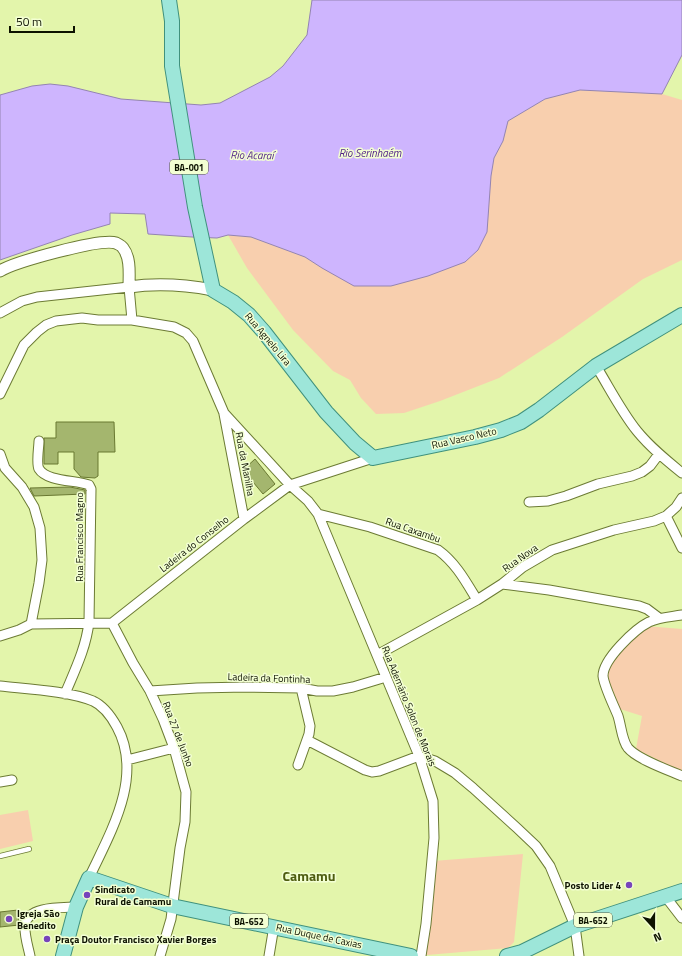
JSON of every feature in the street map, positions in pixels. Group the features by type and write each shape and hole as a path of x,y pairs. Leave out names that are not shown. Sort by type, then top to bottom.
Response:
{"main road":[{"name":"BA-001","path":"168,0 172,21 172,66 195,207 213,290"},
{"name":"Rua Agnelo Lira","path":"213,290 233,302 249,315 326,412 355,443 373,458"},
{"name":"Rua Vasco Neto","path":"373,458 474,437 501,430 521,422 596,366 682,315"},
{"name":"Rua Duque de Caxias","path":"89,878 172,906 274,926 411,956"},
{"path":"63,956 76,907 89,878"},
{"name":"BA-652","path":"507,956 522,954 575,926 682,891"}],"street":[{"path":"0,271 5,268 75,247 108,242 116,243 123,248 128,256 132,320"},
{"name":"Rua Agnelo Lira","path":"129,287 142,285 196,286 213,290"},
{"path":"0,313 22,301 37,297 129,287"},
{"name":"Rua da Manilha","path":"0,394 24,345 46,325 56,321 68,319 132,320 174,327 186,333 193,341 200,354 224,413 244,519"},
{"path":"596,366 637,431 659,454 682,473"},
{"name":"Rua da Manilha","path":"224,413 290,485"},
{"name":"Rua Francisco Magno","path":"39,441 38,465 43,473 63,481 84,483 89,485 89,622"},
{"path":"0,454 5,468 22,488 34,507 40,528 42,560 31,624"},
{"path":"529,502 548,501 598,484 632,476 642,472 650,466 659,454"},
{"name":"Rua Vasco Neto","path":"290,485 373,458"},
{"name":"Rua Ademário Solon de Morais","path":"290,485 308,501 318,514 348,589 419,756 433,801 435,827 430,888 421,956"},
{"name":"Ladeira do Conselho","path":"112,622 290,485"},
{"name":"Rua Nova","path":"377,655 477,600 502,584 523,567 552,550 607,532 654,521 666,516 676,507 682,498"},
{"name":"Rua Caxambu","path":"318,514 370,527 438,550 447,556 457,567 477,600"},
{"path":"666,516 682,548"},
{"path":"502,584 548,590 638,606 648,609 660,618"},
{"path":"682,615 660,618 648,622 618,648 604,667 603,677 622,727 627,748 640,757 682,776"},
{"path":"65,694 83,653 89,622"},
{"path":"0,636 10,634 31,624 112,622"},
{"name":"Rua 27 de Junho","path":"112,622 133,664 150,691 163,719 174,748 186,792 187,805 185,822 168,934 160,956"},
{"name":"Ladeira da Fontinha","path":"150,691 197,688 301,688 318,691 333,691 353,687 386,677"},
{"path":"0,686 65,694 92,701 108,713 121,734 125,745 127,778 118,814 89,878"},
{"path":"298,765 309,734 310,726 301,688"},
{"path":"307,740 365,770 372,772 386,769 419,756 436,761 455,774 536,846 550,866 575,926 579,956"},
{"path":"127,760 174,748"},
{"path":"0,782 12,780"},
{"path":"664,896 682,918"},
{"path":"30,956 25,933 27,919 38,910 76,907"},
{"path":"269,956 274,926"}],"lane":[{"path":"0,856 29,849"}],"shaded area":[{"path":"580,90 662,94 682,100 682,260 643,279 562,337 499,378 404,413 376,414 361,398 350,380 333,371 293,330 247,268 228,235 251,237 305,257 322,268 491,176 494,158 503,141 508,121 545,99"},
{"path":"645,626 682,629 682,772 636,749 642,716 620,709 607,676 614,658"},
{"path":"28,810 33,841 0,849 0,815"},
{"path":"523,854 514,942 508,948 427,955 424,953 433,861"}],"water":[{"name":"Rio Serinhaém","path":"312,0 682,0 682,55 662,94 580,90 545,99 508,121 503,141 494,158 491,176 487,232 478,250 465,262 428,276 391,286 354,286 305,257 251,237 228,235 217,238 148,234 145,214 110,213 110,224 72,235 0,260 0,95 32,86 50,84 68,86 121,99 201,105 220,103 270,77 283,66 307,35"}],"building":[{"path":"56,422 114,422 115,452 98,452 98,476 95,478 81,477 74,469 74,452 58,452 58,464 44,464 44,438 56,438"},
{"path":"255,459 275,484 263,494 243,470"},
{"path":"70,487 85,490 85,494 34,496 30,488"},
{"name":"Igreja São Benedito","path":"18,910 19,925 0,927 0,912"}],"place":[{"name":"Posto Lider 4","path":"629,885"},
{"name":"Sindicato Rural de Camamu","path":"87,895"},
{"name":"Igreja São Benedito","path":"9,919"},
{"name":"Praça Doutor Francisco Xavier Borges","path":"47,939"}],"district":[{"name":"Camamu","path":"309,875"}],"water label":[{"name":"Rio Acaraí","path":"252,155"}]}
